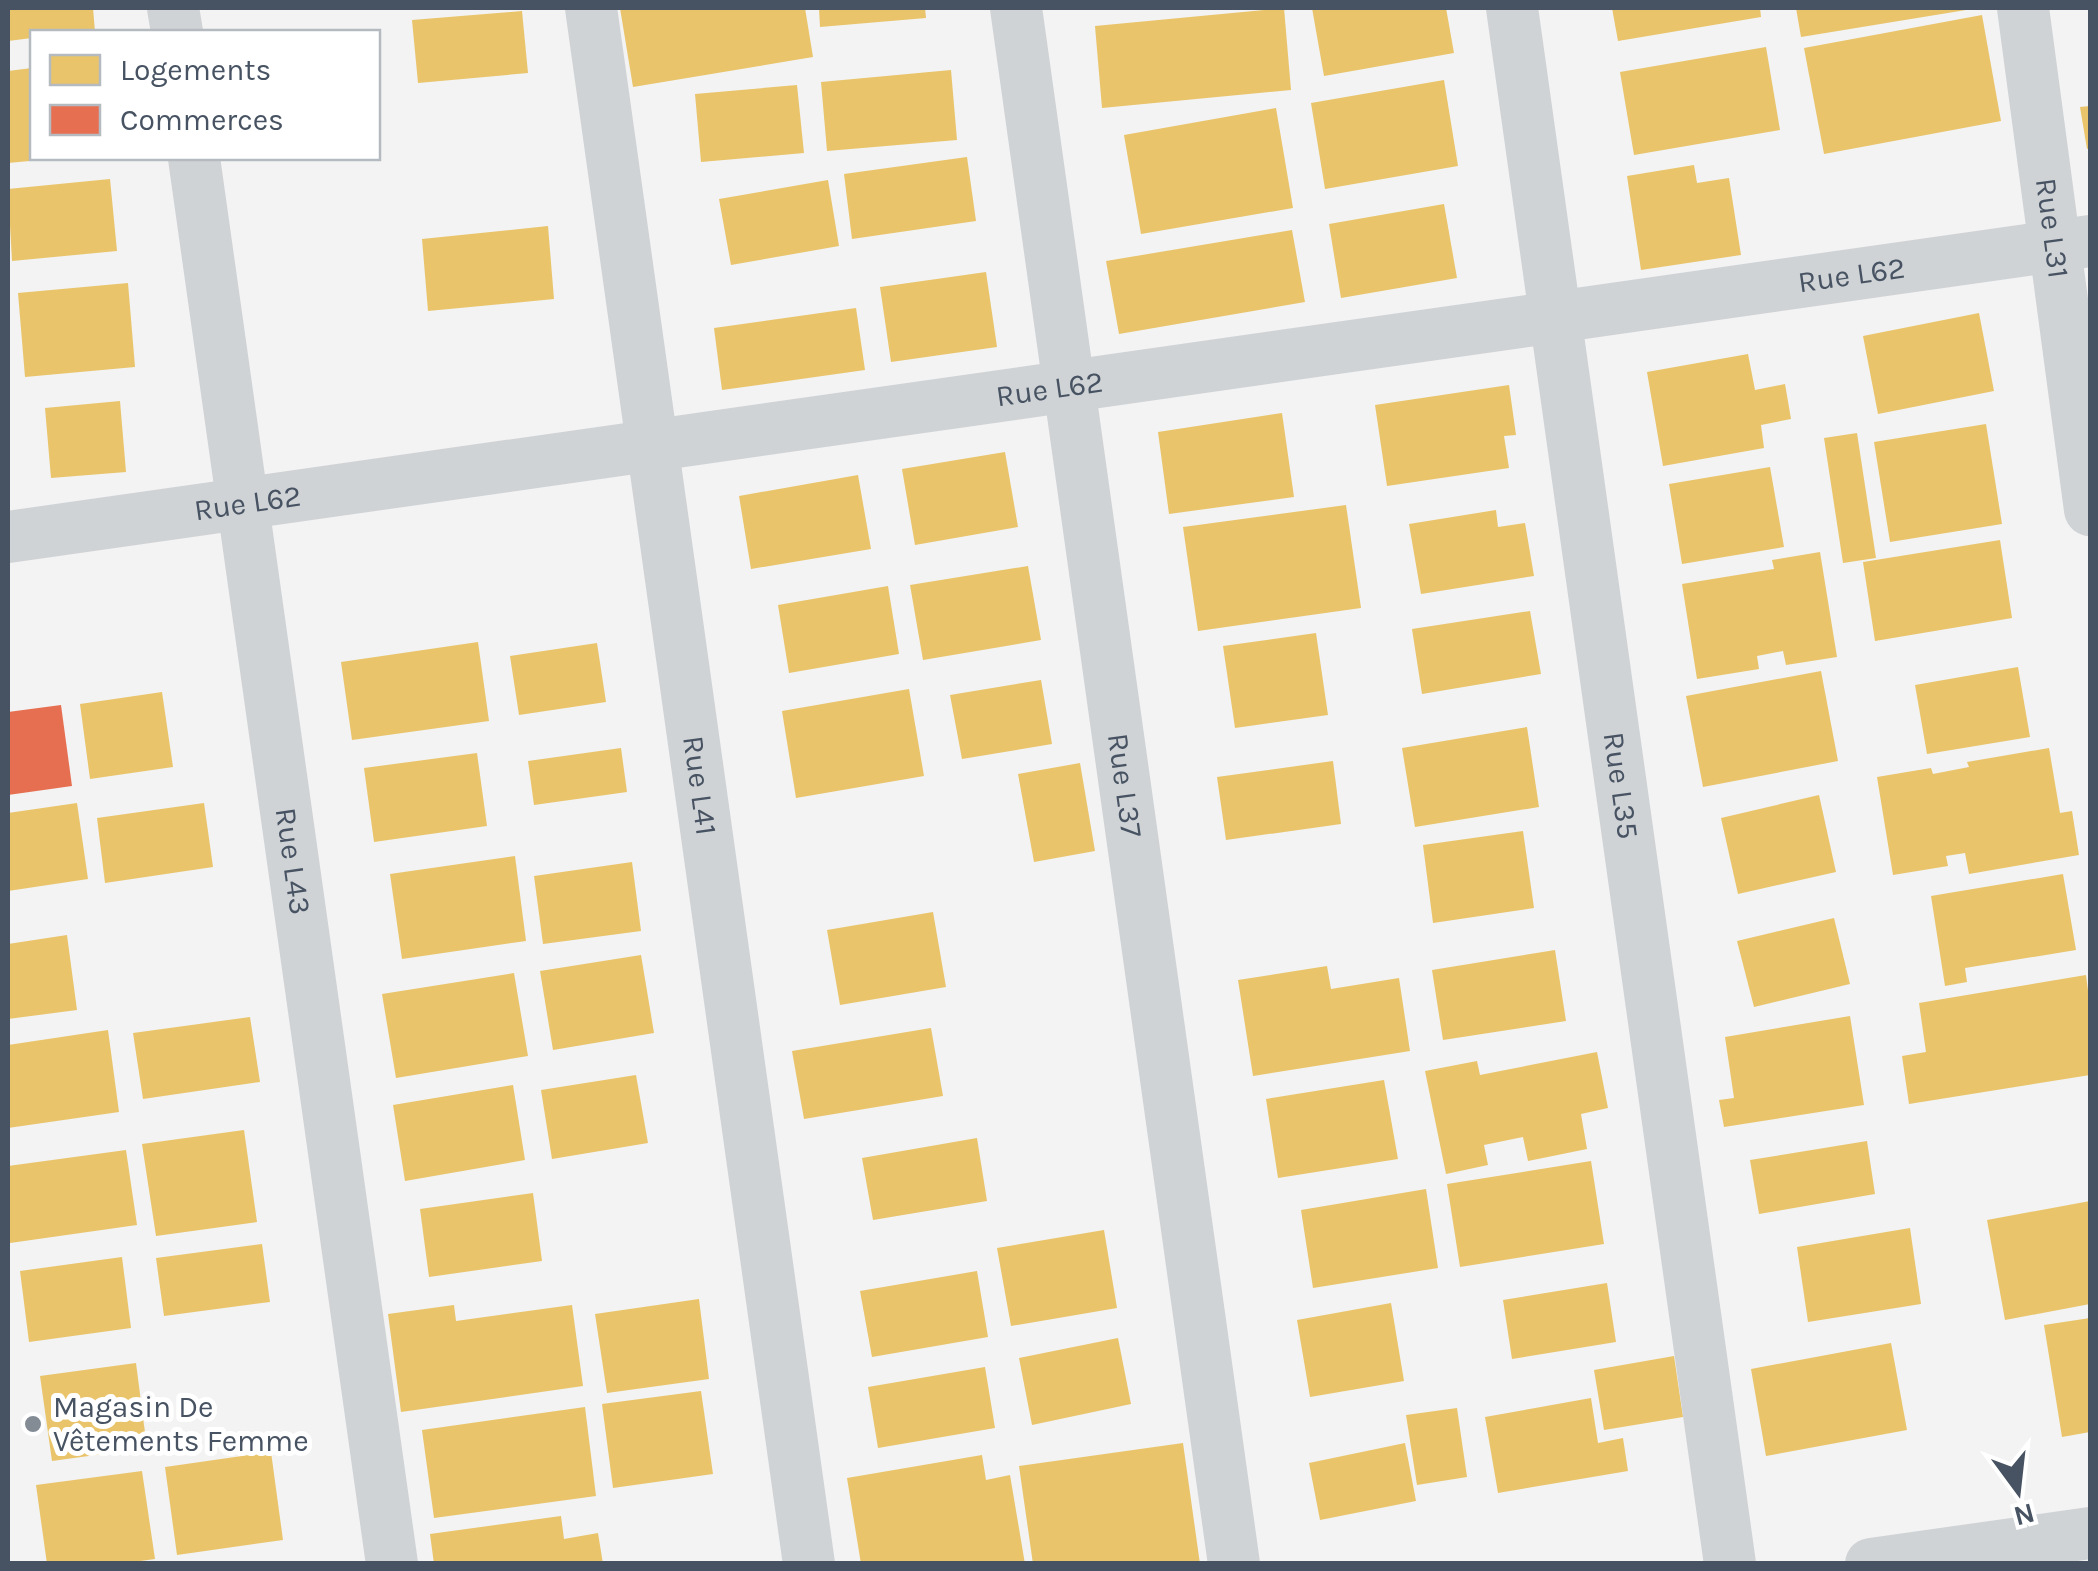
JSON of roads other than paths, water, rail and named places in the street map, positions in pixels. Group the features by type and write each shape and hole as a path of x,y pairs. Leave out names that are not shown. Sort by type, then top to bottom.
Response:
{"street":[{"name":"Rue L41","path":"591,8 809,1564"},
{"name":"Rue L37","path":"1016,8 1234,1564"},
{"name":"Rue L35","path":"1512,8 1730,1564"},
{"name":"Rue L31","path":"2023,8 2074,244 2090,510"},
{"name":"Rue L43","path":"194,160 392,1564"},
{"name":"Rue L62","path":"8,537 2074,244"},
{"path":"1871,1564 2090,1533"}],"place":[{"name":"Magasin De Vêtements Femme","path":"33,1424"}]}
